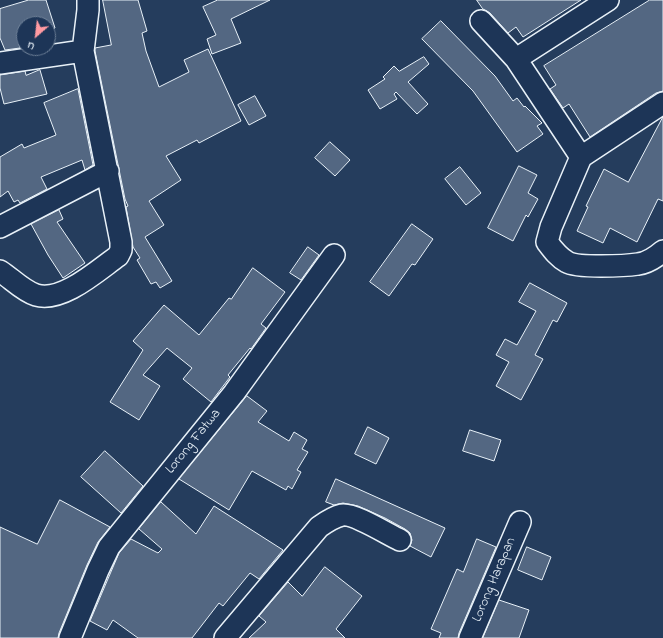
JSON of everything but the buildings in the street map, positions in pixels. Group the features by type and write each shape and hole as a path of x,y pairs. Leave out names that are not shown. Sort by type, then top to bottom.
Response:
{"street":[{"path":"0,271 36,295 55,296 74,287 118,256 121,250 122,242 83,51 88,0"},
{"path":"516,59 608,0"},
{"path":"481,21 516,59 581,157"},
{"path":"0,63 83,51"},
{"path":"663,103 581,157 547,242 557,255 568,263 595,267 639,264 657,256 663,251"},
{"path":"0,227 108,171"},
{"name":"Lorong Fatwa","path":"70,638 109,547 234,393 334,255"},
{"path":"225,638 319,527 332,518 343,515 354,516 400,540"},
{"name":"Lorong Harapan","path":"470,638 520,522"}]}
